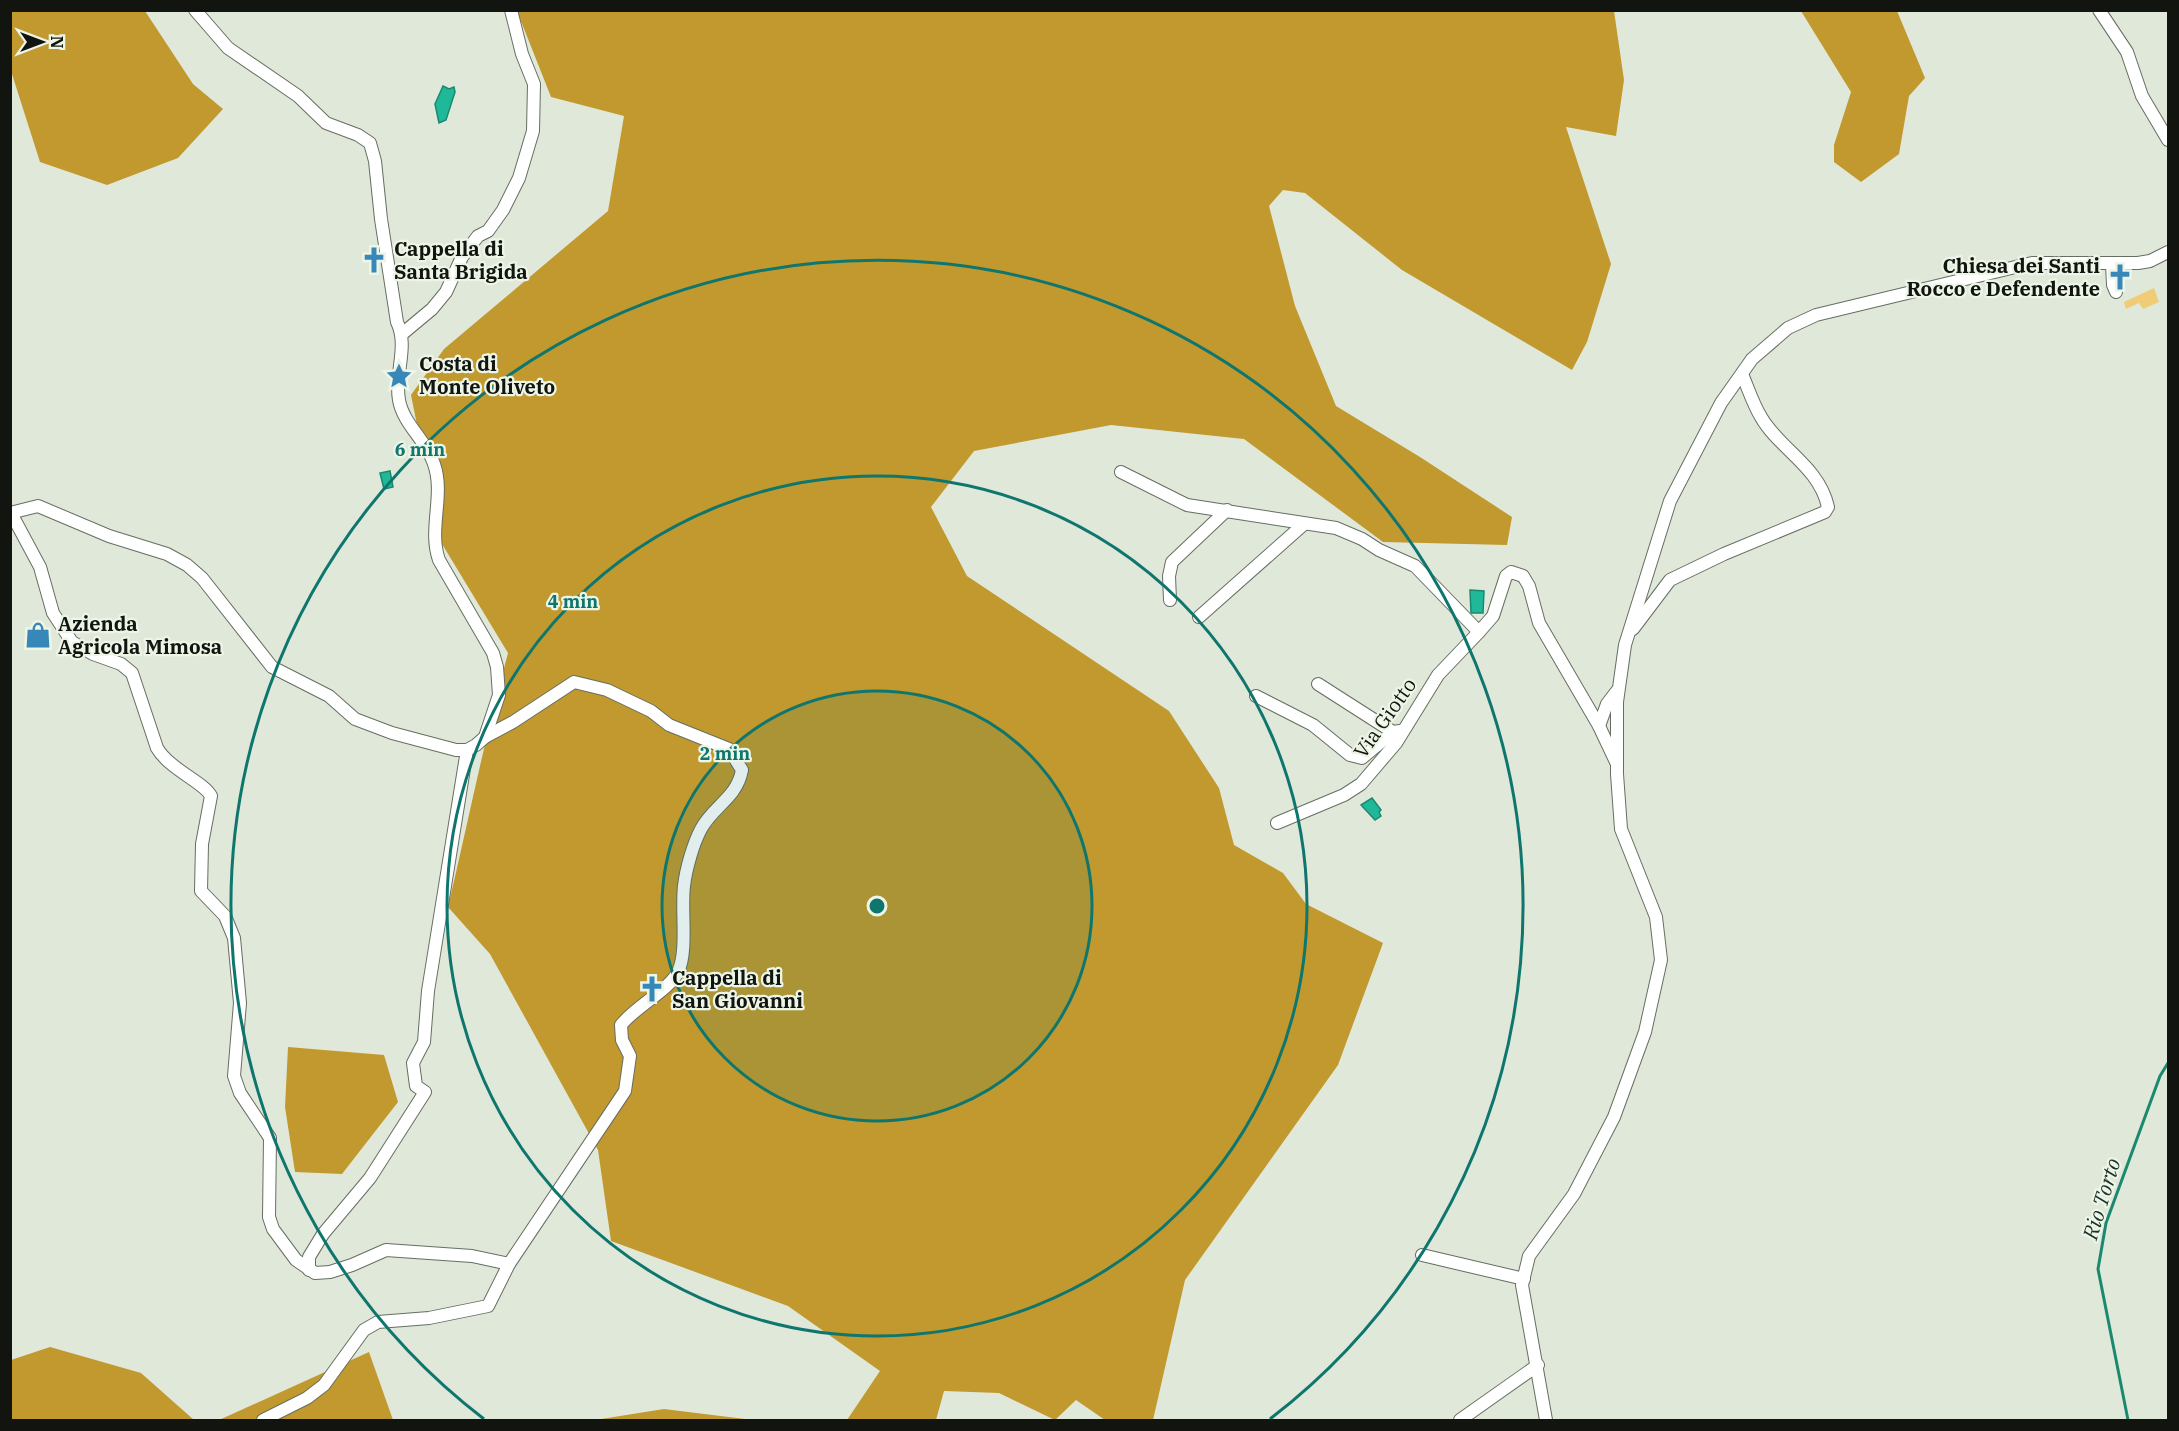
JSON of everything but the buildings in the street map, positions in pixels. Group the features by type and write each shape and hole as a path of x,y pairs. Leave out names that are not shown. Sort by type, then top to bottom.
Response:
{"street":[{"path":"195,10 228,48 298,96 326,123 358,135 370,143 375,161 381,219 397,322 402,334 398,398 402,410 435,465 435,546 440,560 493,653 497,667 499,695 485,737"},
{"path":"402,334 432,309 446,292 462,257 478,236 488,231 503,210 519,178 533,131 534,84 522,54 511,10"},
{"path":"2099,10 2127,52 2142,96 2169,140"},
{"path":"1546,1420 1522,1285 1529,1257 1574,1194 1614,1117 1645,1032 1661,960 1656,917 1621,829 1617,763 1619,687 1627,637 1670,501 1721,403 1752,359 1775,337 1816,315 2032,263 2145,263 2169,252"},
{"path":"2112,264 2113,285 2116,292"},
{"path":"1627,637 1670,580 1724,554 1825,512 1828,507 1826,498 1811,472 1761,419 1742,374"},
{"path":"1120,472 1187,505 1336,528 1415,566 1479,632"},
{"path":"262,1420 307,1398 324,1385 364,1330 378,1322 429,1318 488,1306 508,1264 625,1091 630,1056 622,1040 621,1025 630,1014 671,981 678,971 681,956 684,884 687,873 701,829 739,785 741,770 729,749 669,725 651,711 584,683 574,682 467,750 456,750 392,733 355,719 329,696 272,667 202,578 187,565 167,554 109,536 38,506 11,513 40,567 53,612 72,642 93,654 121,664 132,673 157,748 164,759 204,787 211,796 202,844 201,891 229,923 237,960 240,1010 234,1076 240,1093 270,1138 268,1207 273,1229 296,1260 315,1273 330,1272 386,1250 472,1256 508,1264"},
{"path":"1170,600 1169,576 1172,562 1227,510"},
{"path":"1199,617 1304,524"},
{"name":"Via Giotto","path":"1277,824 1344,795 1362,784 1438,675 1493,616 1506,576 1511,572 1523,576 1529,586 1539,623 1599,726"},
{"path":"1256,696 1313,725 1350,754 1362,758 1399,731 1318,684"},
{"path":"1617,763 1599,726 1607,704 1619,687"},
{"path":"309,1270 309,1257 323,1234 369,1178 425,1092 416,1086 413,1063 424,1041 428,991 467,750"},
{"path":"1422,1255 1524,1279"},
{"path":"1460,1420 1538,1365"}],"shaded area":[{"path":"10,11 145,11 193,84 223,109 178,158 107,185 40,162 11,71"},
{"path":"517,11 1614,11 1624,80 1616,136 1566,127 1611,264 1587,342 1572,370 1402,270 1305,193 1283,190 1269,206 1295,306 1336,406 1512,517 1507,545 1383,542 1244,439 1111,425 974,451 931,507 967,576 1169,711 1219,788 1234,845 1283,873 1306,904 1383,943 1338,1065 1185,1280 1153,1420 1105,1420 1076,1400 1055,1420 999,1393 944,1391 936,1420 847,1420 880,1371 788,1306 611,1241 598,1150 490,954 448,907 508,653 436,534 432,465 418,430 411,395 444,349 608,211 624,116 551,97"},
{"path":"1801,11 1897,11 1925,78 1909,96 1899,154 1861,182 1834,162 1834,145 1851,92"},
{"path":"443,86 449,89 454,87 455,92 446,120 439,123 435,104"},
{"path":"2154,288 2159,302 2143,309 2139,303 2126,309 2124,302"},
{"path":"390,471 393,487 384,489 380,473"},
{"path":"1470,590 1484,591 1483,613 1471,613"},
{"path":"1372,798 1381,810 1379,812 1381,816 1375,820 1361,805"},
{"path":"288,1047 384,1055 398,1102 342,1174 295,1172 285,1107"},
{"path":"50,1347 141,1373 194,1420 11,1420 11,1360"},
{"path":"369,1352 393,1420 219,1420"},
{"path":"664,1409 753,1420 595,1420"}],"waterway":[{"name":"Rio Torto","path":"2128,1420 2098,1269 2106,1223 2160,1076 2168,1063"}],"place":[{"name":"Cappella di Santa Brigida","path":"374,260"},
{"name":"Chiesa dei Santi Rocco e Defendente","path":"2120,277"},
{"name":"Costa di Monte Oliveto","path":"399,376"},
{"name":"Azienda Agricola Mimosa","path":"38,635"},
{"name":"Cappella di San Giovanni","path":"652,989"}]}
